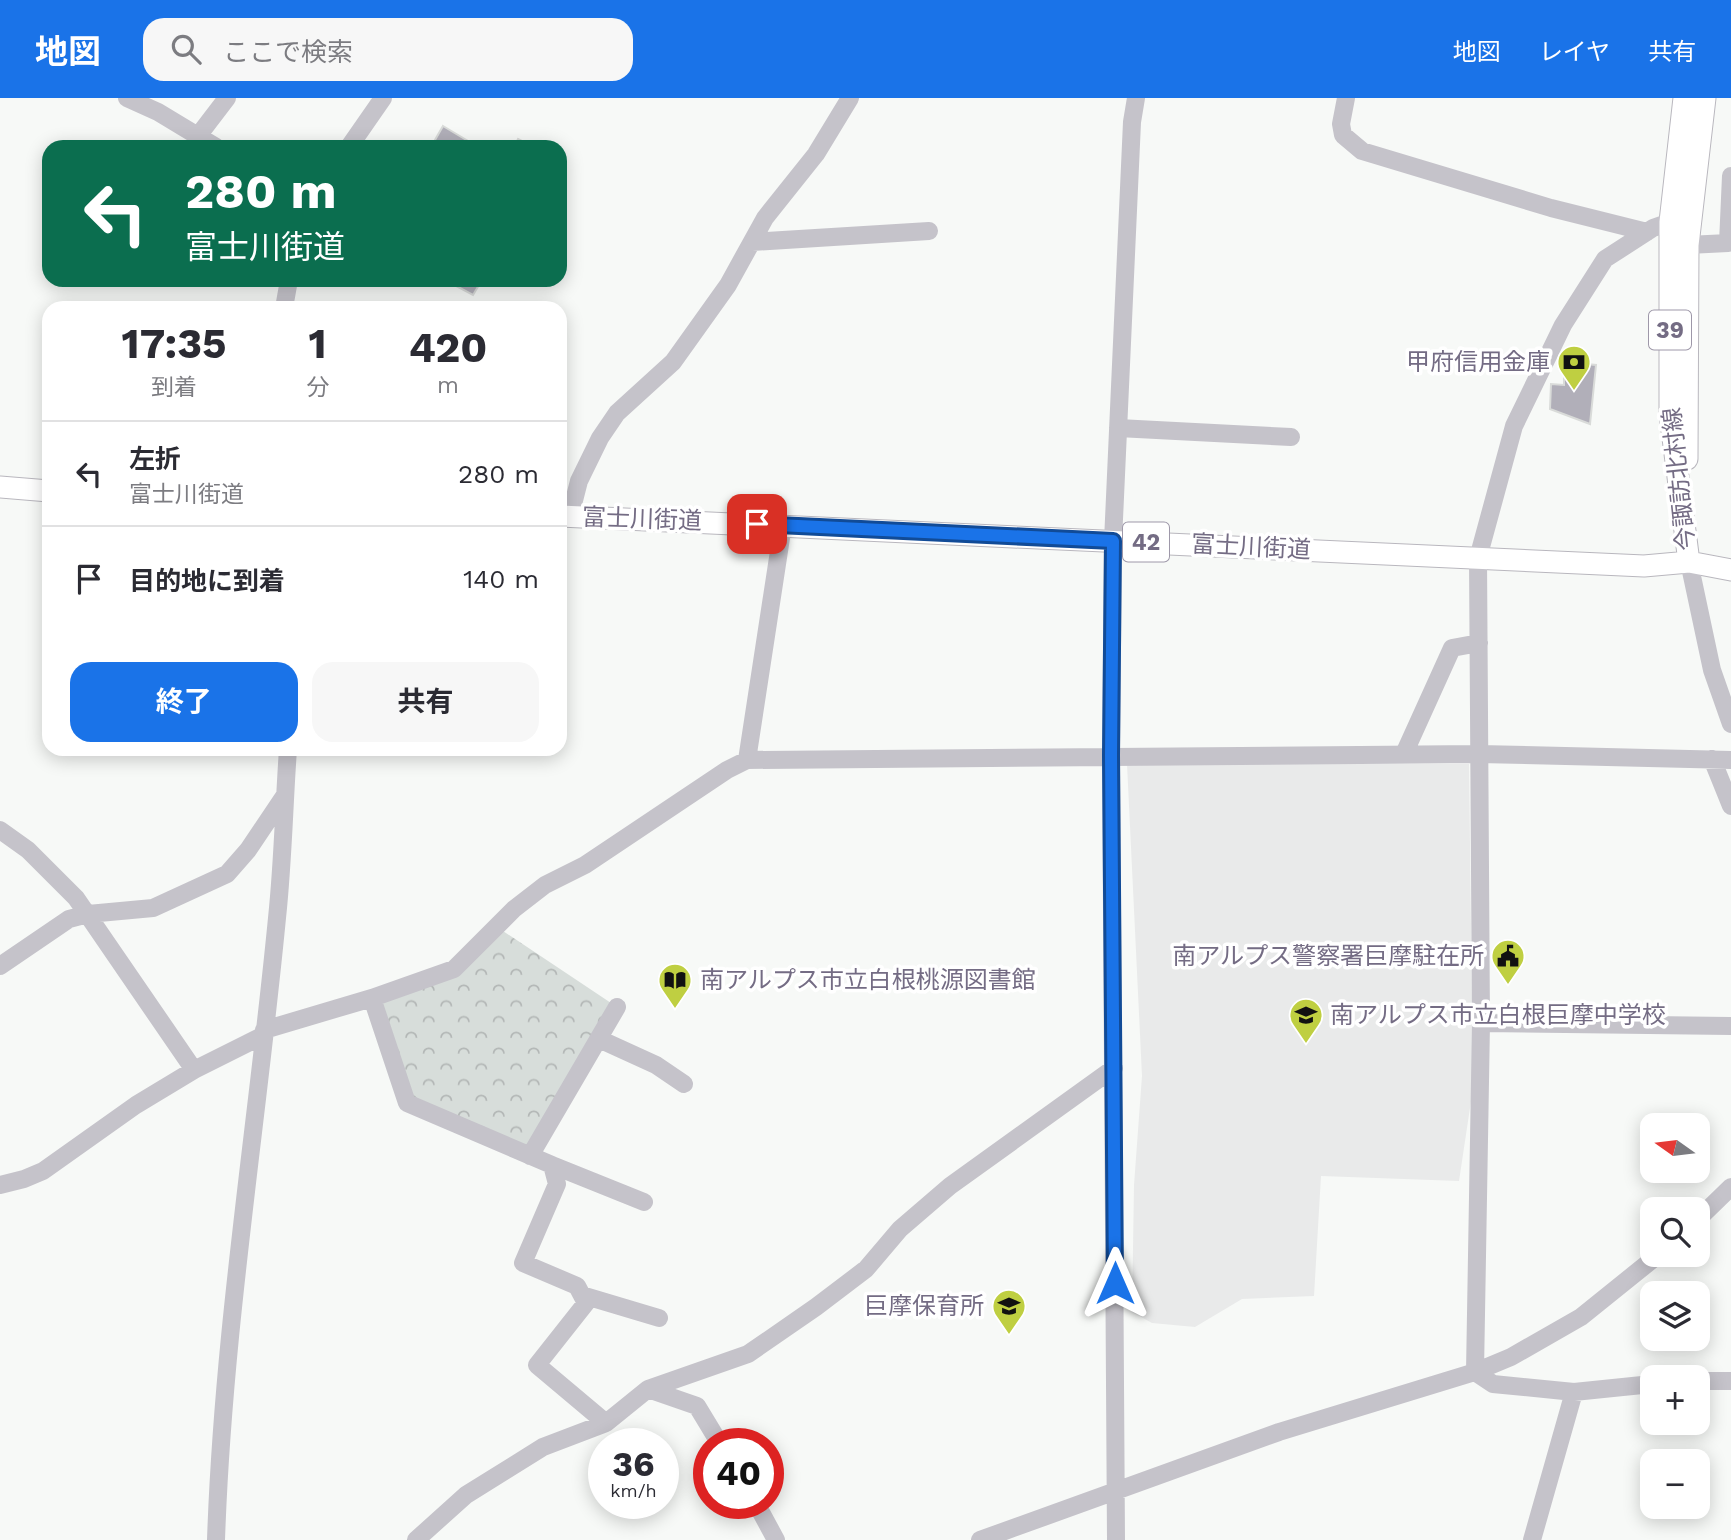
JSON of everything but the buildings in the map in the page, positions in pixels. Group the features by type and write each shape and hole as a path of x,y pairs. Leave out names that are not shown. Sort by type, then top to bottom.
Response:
{"main road":[{"name":"今諏訪北村線","path":"1684,98 1670,222 1670,415 1689,562"},
{"name":"今諏訪北村線","path":"1689,562 1688,245 1705,98"},
{"path":"0,487 42,490"},
{"name":"富士川街道","path":"567,516 1644,566 1689,562 1731,570"}],"street":[{"path":"127,98 158,112 205,140"},
{"path":"198,136 227,98"},
{"path":"354,140 383,98"},
{"path":"567,511 600,438 617,413 673,362 728,285 765,218 816,154 850,98"},
{"path":"1116,1540 1111,755 1113,541 1132,122 1136,98"},
{"path":"1346,98 1341,124 1343,135 1362,150 1551,208 1647,232"},
{"path":"1688,245 1728,243 1731,176"},
{"path":"1475,1372 1481,1023 1478,558 1514,426 1563,325 1605,259 1647,232 1670,222"},
{"path":"751,242 929,231"},
{"path":"1118,428 1292,437"},
{"path":"747,760 783,525"},
{"path":"1689,562 1712,670 1731,724"},
{"path":"1404,754 1452,648 1479,643"},
{"path":"0,1185 43,1171 136,1105 264,1033 454,969 514,909 545,886 585,865 727,770 747,760 1479,754 1731,760"},
{"path":"216,1540 227,1363 278,916 288,756"},
{"path":"1712,759 1731,806"},
{"path":"0,965 69,919 88,914 153,908 228,874 248,850 285,795"},
{"path":"0,830 28,850 76,898 194,1070"},
{"path":"372,998 407,1104 644,1202"},
{"path":"530,1156 617,1007"},
{"path":"1481,1023 1731,1026"},
{"path":"598,1039 656,1065 684,1084"},
{"path":"416,1540 466,1496 543,1447 606,1423 648,1389 748,1354 866,1269 900,1229 950,1186 1114,1068"},
{"path":"552,1165 557,1184 523,1263 577,1286 586,1303 537,1365 606,1423"},
{"path":"1710,1207 1731,1187"},
{"path":"980,1540 1279,1432 1475,1372 1511,1357 1581,1317 1643,1267"},
{"path":"582,1295 659,1318"},
{"path":"1475,1372 1493,1384 1574,1392 1640,1385"},
{"path":"1710,1381 1731,1381"},
{"path":"648,1389 697,1406 710,1428"},
{"path":"1532,1540 1574,1392"},
{"path":"765,1519 776,1540"}],"shaded area":[{"name":"南アルプス市立白根巨摩中学校","path":"1127,764 1469,764 1473,1088 1459,1181 1321,1176 1314,1296 1242,1299 1195,1327 1152,1323 1132,1312 1134,1185 1142,1076"}],"green space":[{"path":"497,927 617,1007 530,1156 407,1103 372,998 454,969"}],"place":[{"name":"甲府信用金庫","path":"1574,392"},
{"name":"南アルプス警察署巨摩駐在所","path":"1508,986"},
{"name":"南アルプス市立白根桃源図書館","path":"675,1010"},
{"name":"南アルプス市立白根巨摩中学校","path":"1306,1045"},
{"name":"巨摩保育所","path":"1009,1336"}],"route":[{"path":"757,524 1113,541 1111,755 1115,1283"}]}
